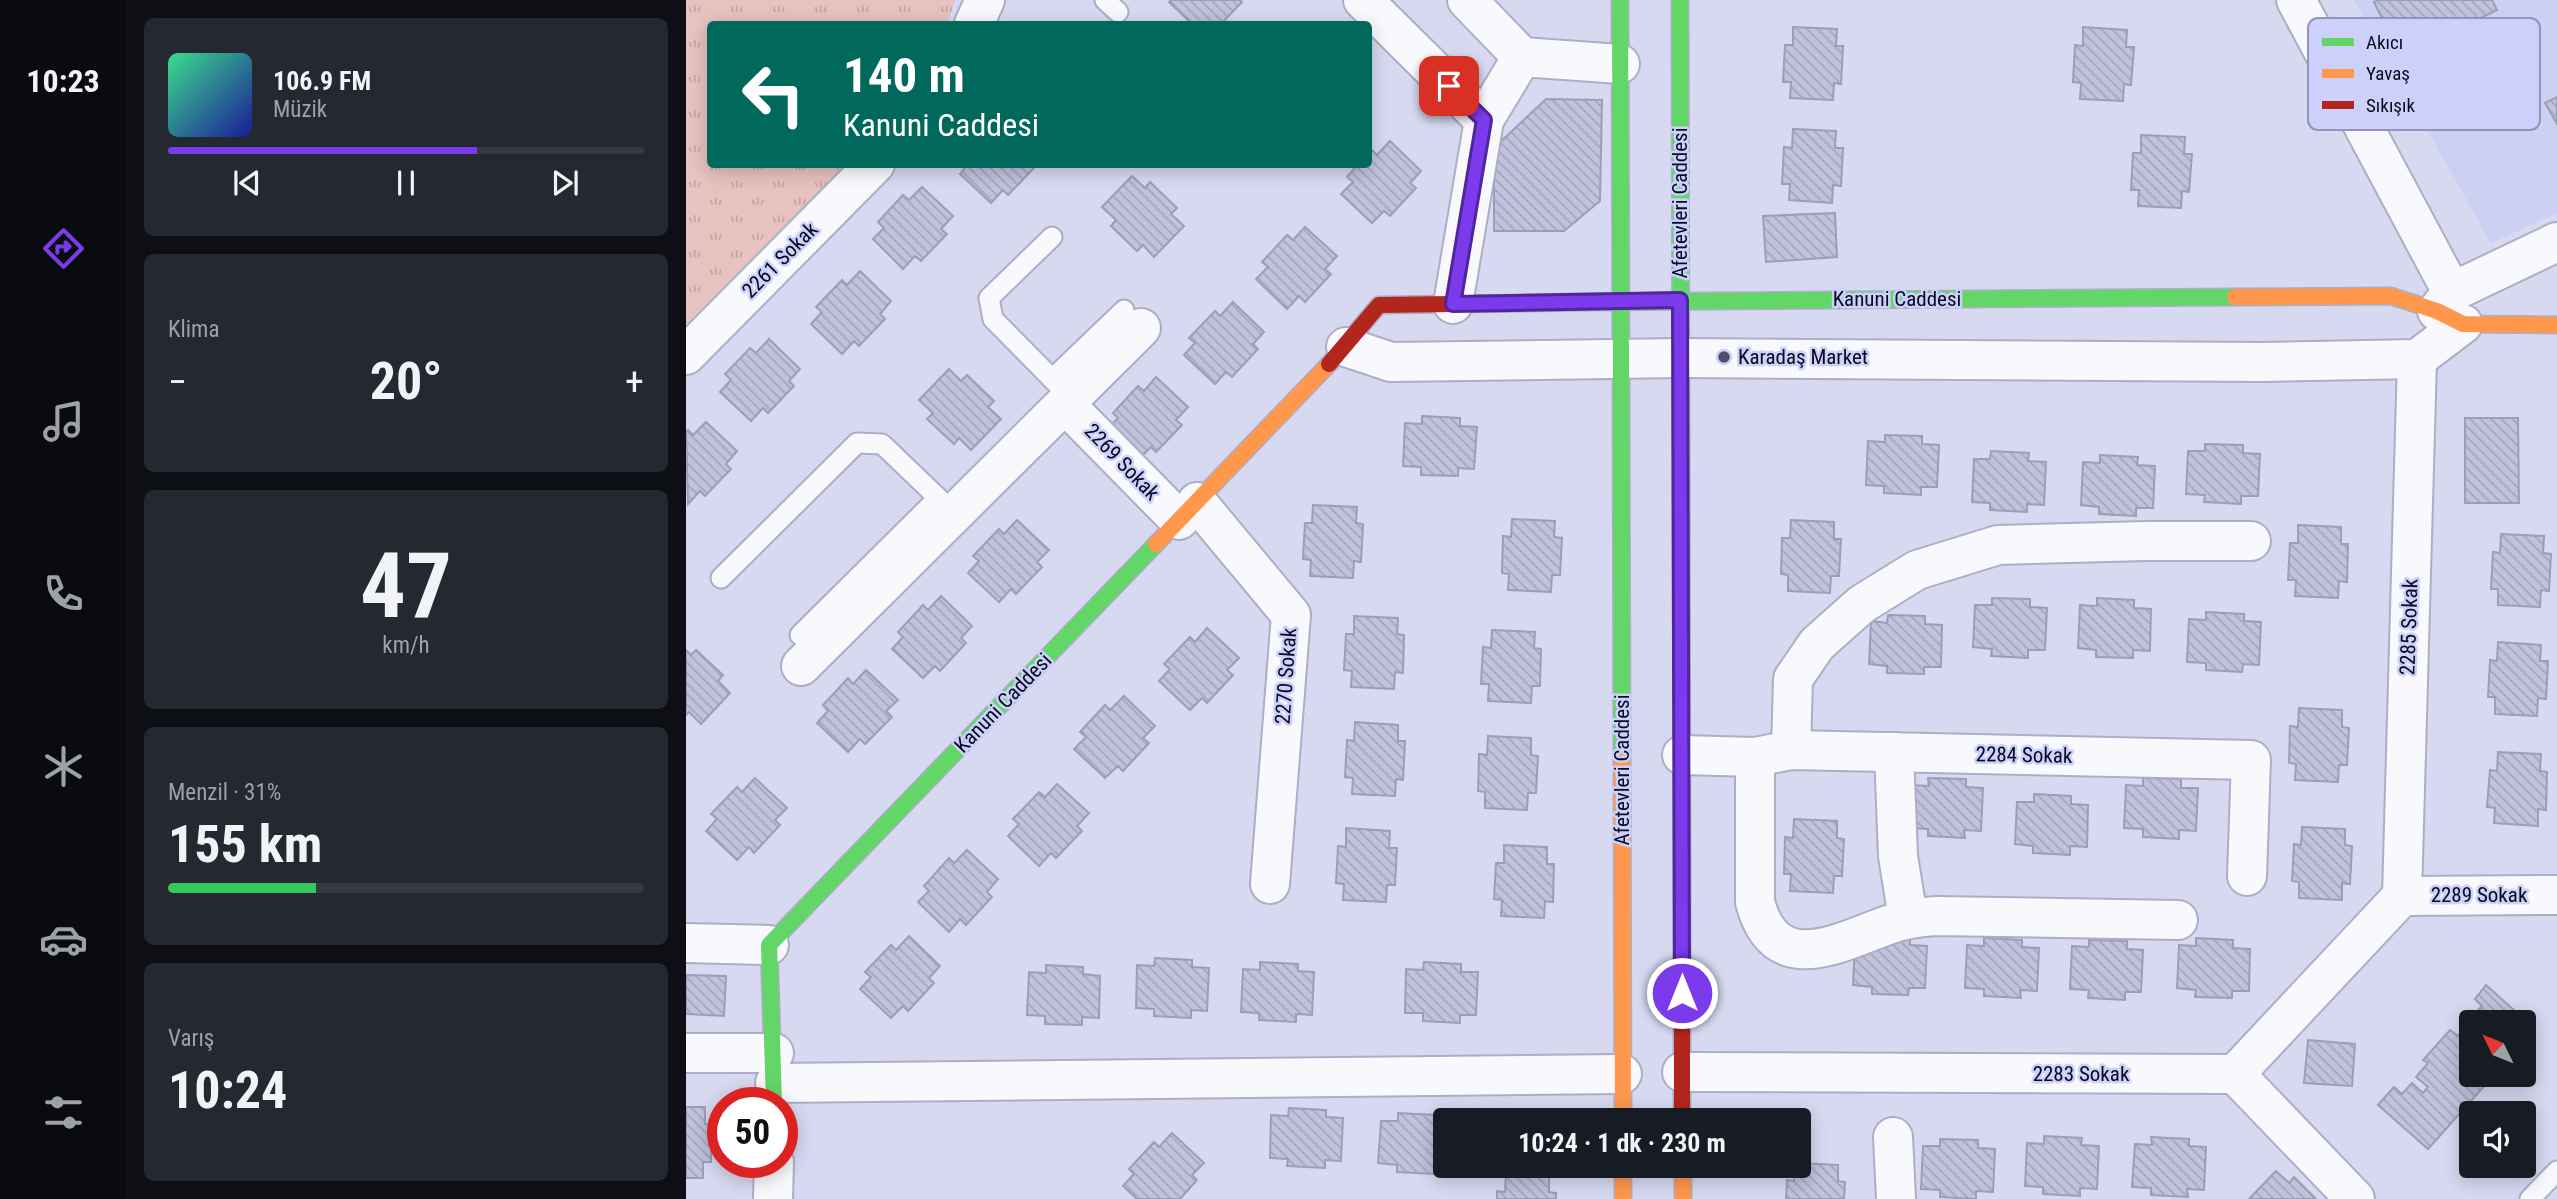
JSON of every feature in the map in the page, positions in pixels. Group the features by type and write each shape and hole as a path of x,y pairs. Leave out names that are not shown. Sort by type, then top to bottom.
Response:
{"main road":[{"name":"Afetevleri Caddesi","path":"1620,0 1623,1108"},
{"name":"Afetevleri Caddesi","path":"1680,0 1682,1108"},
{"name":"Kanuni Caddesi","path":"769,945 1346,347 1379,305 1680,300 2391,296 2451,309 2557,325"},
{"path":"769,945 774,1080"},
{"path":"1623,1178 1623,1199"},
{"path":"1683,1178 1683,1199"}],"street":[{"path":"975,21 985,0"},
{"path":"1363,0 1484,120"},
{"path":"1467,0 1522,57 1620,64"},
{"path":"2296,0 2308,24"},
{"path":"1453,304 1484,120 1522,57"},
{"path":"2361,130 2451,309"},
{"name":"2261 Sokak","path":"686,355 871,168"},
{"path":"1346,347 1391,362 1681,358 2248,362 2417,359 2451,309 2557,242"},
{"path":"801,651 1063,394 1132,319"},
{"name":"2285 Sokak","path":"2402,895 2417,359"},
{"name":"2269 Sokak","path":"1063,394 1188,511"},
{"name":"2270 Sokak","path":"1188,511 1291,615 1270,884"},
{"path":"2178,920 1936,916 1908,918 1842,943 1806,951 1782,943 1772,934 1755,902 1773,754 1793,679 1816,644 1862,604 1917,570 1998,545 2251,541"},
{"path":"1894,752 1898,856 1908,918"},
{"name":"2284 Sokak","path":"1682,755 1894,752 2251,760 2247,876"},
{"path":"2355,1199 2235,1074 2402,895"},
{"name":"2289 Sokak","path":"2402,895 2557,895"},
{"path":"686,943 769,945"},
{"path":"686,1053 774,1080 1622,1074"},
{"name":"2283 Sokak","path":"1682,1072 2235,1074"},
{"path":"1893,1137 1896,1199"},
{"path":"773,1199 774,1178"}],"lane":[{"path":"1052,237 989,298 993,319 1063,394"},
{"path":"721,578 857,443 882,443 947,506"},
{"path":"2530,1199 2557,1171"}],"shaded area":[{"path":"2354,0 2557,0 2557,213 2491,243 2427,130 2540,130 2540,18 2364,18"}],"green space":[{"path":"686,0 955,0 948,21 707,21 707,168 842,168 686,325"}],"building":[{"path":"2492,0 2497,10 2481,18 2382,18 2374,2"},
{"path":"1169,2 1242,2 1224,21 1189,21"},
{"path":"1793,27 1837,29 1836,46 1843,46 1841,84 1834,83 1833,100 1790,98 1791,82 1783,82 1785,45 1793,45"},
{"path":"2083,27 2127,30 2126,47 2134,47 2131,85 2124,84 2123,101 2080,99 2081,83 2073,82 2075,45 2083,46"},
{"path":"2557,97 2557,124 2545,103"},
{"path":"1546,99 1602,100 1600,201 1564,231 1494,231 1494,148"},
{"path":"1793,129 1836,131 1835,148 1843,148 1841,186 1833,185 1832,203 1789,200 1790,184 1782,184 1784,147 1792,148"},
{"path":"2141,135 2185,137 2184,154 2192,154 2189,192 2182,191 2181,208 2138,206 2139,190 2131,190 2133,153 2141,153"},
{"path":"1390,141 1421,171 1410,183 1416,188 1390,216 1384,211 1372,223 1341,194 1353,182 1347,177 1355,168 1372,168 1372,150 1377,155"},
{"path":"965,168 1034,168 1008,195 1003,190 991,203 960,174"},
{"path":"1132,176 1145,188 1150,182 1177,208 1171,214 1184,226 1154,257 1143,245 1137,251 1111,226 1116,220 1102,207"},
{"path":"922,187 953,216 941,229 947,234 921,261 915,256 903,269 873,239 884,228 878,222 903,195 909,200"},
{"path":"1835,213 1837,257 1766,262 1763,216"},
{"path":"1305,227 1337,256 1325,269 1331,274 1305,302 1299,296 1287,309 1256,279 1268,267 1262,262 1287,235 1293,240"},
{"path":"860,271 891,301 880,314 885,319 859,346 854,341 842,354 811,324 822,312 816,307 842,280 847,285"},
{"path":"1233,302 1264,332 1253,344 1258,349 1232,377 1226,372 1215,384 1184,355 1195,343 1189,338 1215,311 1220,316"},
{"path":"769,339 800,369 789,381 794,386 768,413 763,408 751,421 720,392 731,380 725,374 750,348 756,353"},
{"path":"949,369 961,381 967,375 994,401 988,407 1001,419 971,450 959,438 954,444 927,419 933,413 919,400"},
{"path":"1156,377 1188,407 1176,420 1182,425 1156,452 1151,447 1139,459 1107,430 1118,418 1113,413 1138,386 1144,391"},
{"path":"1422,416 1460,418 1460,426 1477,427 1474,469 1458,468 1458,476 1421,475 1421,467 1403,466 1405,423 1422,424"},
{"path":"2465,418 2518,418 2519,503 2465,503"},
{"path":"706,422 737,451 726,464 731,469 705,496 700,491 688,504 686,432 688,430 693,435"},
{"path":"1885,435 1922,436 1922,444 1939,445 1937,487 1921,487 1921,495 1884,493 1884,486 1866,485 1868,441 1885,442"},
{"path":"2205,444 2243,445 2243,453 2260,454 2258,496 2241,496 2241,504 2204,502 2205,495 2186,494 2188,451 2205,451"},
{"path":"1991,451 2029,453 2028,461 2046,462 2044,505 2027,504 2027,512 1990,510 1990,503 1972,502 1974,459 1990,459"},
{"path":"2100,455 2138,457 2137,465 2155,466 2153,508 2136,508 2136,516 2099,514 2099,507 2081,505 2083,462 2100,463"},
{"path":"1313,505 1357,507 1356,523 1363,524 1361,562 1354,561 1353,578 1310,576 1311,560 1303,559 1305,523 1312,523"},
{"path":"1512,519 1555,521 1554,537 1562,538 1560,575 1552,575 1551,592 1508,590 1509,574 1502,573 1503,536 1511,537"},
{"path":"1017,520 1049,550 1037,562 1042,567 1016,594 1011,589 999,602 968,573 979,561 973,556 999,529 1004,534"},
{"path":"1791,520 1834,522 1834,539 1841,539 1839,576 1831,576 1830,593 1788,591 1788,575 1781,574 1782,538 1790,538"},
{"path":"2298,525 2341,527 2341,544 2348,544 2347,582 2339,581 2338,598 2295,596 2296,580 2288,580 2290,543 2298,543"},
{"path":"2501,534 2544,536 2543,553 2551,554 2549,591 2541,590 2540,607 2498,605 2498,589 2491,589 2493,552 2500,553"},
{"path":"941,596 972,626 961,638 966,643 940,671 935,666 923,678 892,649 903,637 898,632 923,605 928,610"},
{"path":"1992,598 2030,599 2030,607 2047,608 2045,650 2028,650 2028,658 1991,656 1992,649 1973,647 1975,605 1992,605"},
{"path":"2097,598 2134,600 2134,608 2151,609 2150,651 2133,650 2133,658 2096,657 2096,650 2078,648 2080,605 2097,606"},
{"path":"2206,612 2244,614 2244,621 2261,622 2259,665 2243,664 2242,672 2206,670 2206,663 2187,662 2189,619 2206,620"},
{"path":"1888,615 1925,616 1925,624 1942,625 1941,667 1924,667 1924,674 1887,673 1887,666 1869,664 1871,621 1887,623"},
{"path":"1354,616 1398,618 1397,634 1404,635 1403,673 1395,672 1394,689 1351,687 1352,671 1344,670 1346,634 1354,634"},
{"path":"1207,628 1239,658 1227,670 1233,675 1207,703 1202,698 1190,710 1159,681 1170,669 1164,664 1190,637 1195,642"},
{"path":"1492,630 1535,632 1534,648 1541,649 1540,686 1532,686 1531,703 1488,701 1489,684 1481,684 1483,647 1491,648"},
{"path":"2498,642 2541,645 2540,661 2548,661 2546,699 2538,698 2537,716 2495,714 2495,697 2488,697 2490,660 2497,661"},
{"path":"686,650 691,655 696,650 723,675 718,681 730,693 701,724 689,712 686,715"},
{"path":"866,670 898,700 886,711 892,717 865,744 860,739 848,752 817,723 828,711 823,705 848,678 853,684"},
{"path":"1124,696 1155,726 1143,738 1149,743 1123,771 1118,766 1105,778 1074,749 1086,737 1080,732 1105,705 1110,710"},
{"path":"2299,708 2342,710 2342,727 2349,728 2347,765 2339,765 2338,782 2295,780 2296,764 2289,763 2290,726 2298,727"},
{"path":"1355,722 1398,725 1398,741 1405,741 1403,780 1396,779 1395,796 1352,794 1353,778 1345,777 1347,740 1354,741"},
{"path":"1488,736 1531,738 1531,755 1538,756 1536,793 1528,793 1527,810 1485,808 1485,792 1478,791 1479,754 1487,755"},
{"path":"2498,752 2541,754 2540,771 2547,772 2546,810 2538,809 2538,826 2494,823 2495,808 2487,807 2490,770 2497,771"},
{"path":"755,778 787,808 775,820 780,825 754,853 749,847 737,860 706,831 717,819 711,814 737,787 742,792"},
{"path":"1928,778 1966,779 1966,787 1983,788 1981,831 1964,830 1965,838 1928,836 1928,829 1909,828 1912,785 1929,786"},
{"path":"2143,778 2181,779 2181,788 2198,788 2196,831 2179,830 2179,839 2143,837 2143,829 2124,828 2126,785 2143,786"},
{"path":"1057,784 1089,813 1077,826 1082,831 1056,858 1051,853 1039,866 1008,836 1019,824 1013,819 1039,792 1045,797"},
{"path":"2034,794 2071,796 2071,804 2088,805 2087,847 2070,846 2070,855 2033,853 2033,846 2015,844 2017,802 2034,802"},
{"path":"1794,819 1837,821 1837,838 1844,839 1842,876 1834,876 1833,893 1790,891 1791,874 1784,874 1785,837 1793,838"},
{"path":"2302,827 2345,829 2345,845 2352,846 2350,884 2342,883 2342,900 2299,898 2299,882 2292,881 2294,844 2301,845"},
{"path":"1346,828 1390,831 1389,848 1397,848 1395,885 1387,885 1386,902 1343,900 1344,884 1336,883 1338,846 1346,847"},
{"path":"1504,845 1547,847 1547,864 1554,864 1553,902 1545,901 1544,918 1501,916 1502,900 1494,899 1496,863 1504,863"},
{"path":"967,850 998,879 987,892 992,897 966,925 960,919 949,932 918,902 929,891 924,886 949,858 954,863"},
{"path":"909,936 940,966 929,978 934,983 908,1011 903,1006 891,1018 860,989 871,977 865,972 891,945 896,950"},
{"path":"1910,937 1910,945 1927,946 1925,988 1909,988 1908,995 1872,994 1872,987 1853,985 1855,943"},
{"path":"1984,938 2022,940 2022,947 2039,948 2037,991 2020,990 2021,998 1984,996 1984,989 1965,988 1967,945 1984,946"},
{"path":"2196,938 2233,940 2233,948 2250,949 2249,991 2232,991 2232,998 2195,997 2196,990 2177,988 2179,945 2196,946"},
{"path":"2089,940 2127,941 2127,949 2143,950 2141,992 2125,992 2125,1000 2088,998 2089,990 2070,989 2072,946 2089,947"},
{"path":"1155,958 1192,960 1192,967 1209,968 1207,1011 1191,1010 1191,1018 1154,1016 1154,1009 1136,1008 1137,965 1154,966"},
{"path":"1260,962 1298,964 1298,971 1314,972 1312,1015 1296,1014 1296,1022 1259,1020 1259,1013 1241,1012 1243,969 1260,970"},
{"path":"1424,962 1461,964 1461,972 1478,972 1476,1015 1460,1015 1460,1023 1423,1021 1423,1013 1405,1013 1406,969 1423,970"},
{"path":"1046,965 1083,967 1083,974 1100,976 1099,1018 1082,1017 1082,1025 1045,1024 1045,1016 1027,1015 1029,972 1046,973"},
{"path":"686,975 726,976 724,1016 686,1014"},
{"path":"2486,985 2514,1010 2478,1010 2482,1006 2475,999"},
{"path":"2450,1030 2458,1036 2459,1087 2483,1087 2471,1101 2459,1101 2459,1114 2428,1149 2378,1105 2394,1087 2402,1094 2412,1083 2423,1093 2428,1087 2416,1077 2428,1063 2423,1060"},
{"path":"2308,1040 2355,1044 2352,1086 2304,1083"},
{"path":"686,1107 705,1107 707,1162 703,1162 703,1178 686,1178"},
{"path":"1289,1108 1326,1110 1326,1117 1343,1118 1341,1161 1325,1160 1325,1168 1287,1166 1288,1159 1270,1158 1271,1115 1288,1116"},
{"path":"1398,1113 1433,1115 1433,1174 1397,1172 1397,1165 1378,1163 1381,1121 1398,1121"},
{"path":"1172,1133 1204,1163 1192,1175 1197,1180 1180,1199 1137,1199 1123,1186 1134,1174 1129,1169 1154,1142 1159,1147"},
{"path":"2044,1136 2082,1138 2081,1145 2099,1146 2097,1189 2080,1188 2080,1196 2043,1194 2043,1187 2025,1186 2027,1143 2044,1144"},
{"path":"2151,1137 2189,1139 2189,1146 2206,1147 2204,1190 2187,1189 2188,1197 2151,1195 2151,1188 2132,1187 2135,1144 2152,1145"},
{"path":"1940,1139 1978,1140 1978,1148 1995,1149 1993,1192 1976,1191 1976,1199 1940,1197 1940,1190 1921,1189 1923,1146 1940,1146"},
{"path":"1811,1164 1838,1165 1838,1181 1845,1182 1844,1199 1786,1199 1787,1180 1794,1181 1794,1178 1811,1178"},
{"path":"2276,1171 2289,1183 2294,1177 2316,1199 2249,1199"},
{"path":"1506,1178 1549,1178 1549,1192 1556,1193 1556,1199 1497,1199 1497,1191 1505,1192"}],"traffic: fast":[{"path":"1620,0 1622,756"},
{"path":"1680,0 1682,872"},
{"path":"1587,302 2235,297"},
{"path":"774,1087 769,945 1156,544"}],"traffic: slow":[{"path":"2235,297 2391,296 2437,311 2463,324 2557,325"},
{"path":"1156,544 1329,364"},
{"path":"1622,756 1623,1108"},
{"path":"1623,1178 1623,1199"},
{"path":"1683,1178 1683,1199"}],"traffic: jam":[{"path":"1329,364 1379,305 1587,302"},
{"path":"1682,872 1682,1108"}],"place":[{"name":"Karadaş Market","path":"1724,357"}],"route":[{"path":"1449,86 1484,120 1453,304 1680,300 1682,993"}]}
